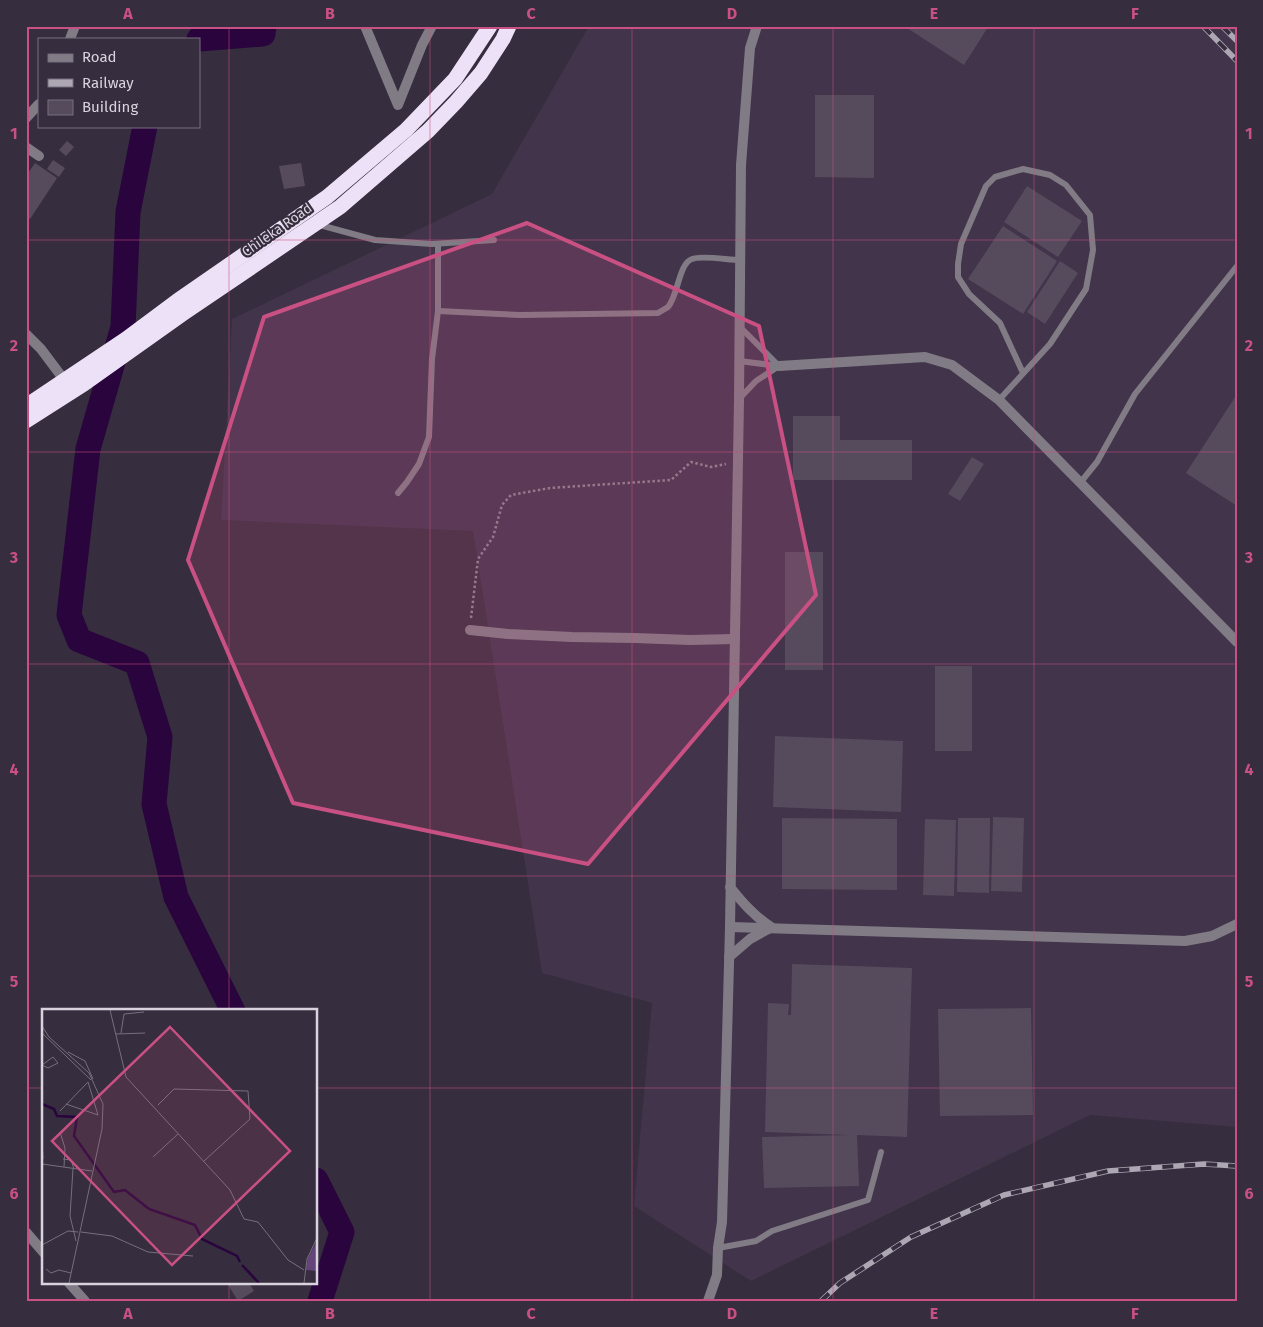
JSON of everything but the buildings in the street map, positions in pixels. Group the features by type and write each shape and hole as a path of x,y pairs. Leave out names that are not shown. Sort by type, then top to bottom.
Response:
{"highway":[{"path":"26,406 84,368 129,345 177,301 326,197 406,130 455,79 490,26"},
{"name":"Chileka Road","path":"26,421 84,384 129,345 184,313 340,207 434,125 481,73 509,26"}],"street":[{"path":"70,38 75,26"},
{"path":"365,26 398,105 422,45 432,26"},
{"path":"708,1301 717,1275 718,1248 722,1222 730,926 741,165 750,48 757,26"},
{"path":"26,118 38,105"},
{"path":"26,147 39,156"},
{"path":"26,334 41,349 64,381"},
{"path":"779,366 925,357 952,365 999,400 1237,642"},
{"path":"470,630 563,637 690,640 735,639"},
{"path":"730,886 756,917 771,928"},
{"path":"730,926 1185,941 1212,936 1237,924"},
{"path":"729,957 750,939 771,928"},
{"path":"26,1232 42,1251"},
{"path":"70,1284 85,1301"}],"lane":[{"path":"999,400 1050,344 1086,289 1093,250 1090,214 1066,185 1050,175 1023,169 995,177 986,186 961,244 958,264 958,276 969,294 1000,323 1023,373"},
{"path":"315,224 375,240 438,244 494,240"},
{"path":"398,493 419,464 429,437 432,358 438,311 438,244"},
{"path":"438,311 520,315 658,313 667,307 674,296 685,265 690,259 699,257 740,260"},
{"path":"1080,483 1096,462 1135,394 1237,266"},
{"path":"739,326 779,366"},
{"path":"738,361 779,366"},
{"path":"739,400 756,381 779,366"},
{"path":"718,1248 747,1244 772,1231 868,1200 882,1152"}],"path":[{"path":"470,630 478,559 493,537 502,505 511,495 550,488 671,480 691,462 711,467 738,461"}],"highlighted area":[{"path":"527,223 759,326 816,595 588,864 293,803 188,560 264,317"}],"shaded area":[{"path":"589,26 1237,26 1237,1127 1090,1115 751,1281 634,1206 652,1003 542,973 473,531 221,520 232,319 492,194"}],"waterway":[{"path":"200,39 263,34 264,26"},
{"path":"145,128 128,212 123,327 88,449 69,615 79,640 137,663 160,737 154,804 176,897 232,1009"},
{"path":"318,1184 342,1232 320,1301"}],"railway":[{"path":"1203,26 1237,61"},
{"path":"1222,26 1237,41"},
{"path":"821,1301 840,1283 911,1237 1004,1195 1108,1171 1204,1164 1237,1166"}]}
